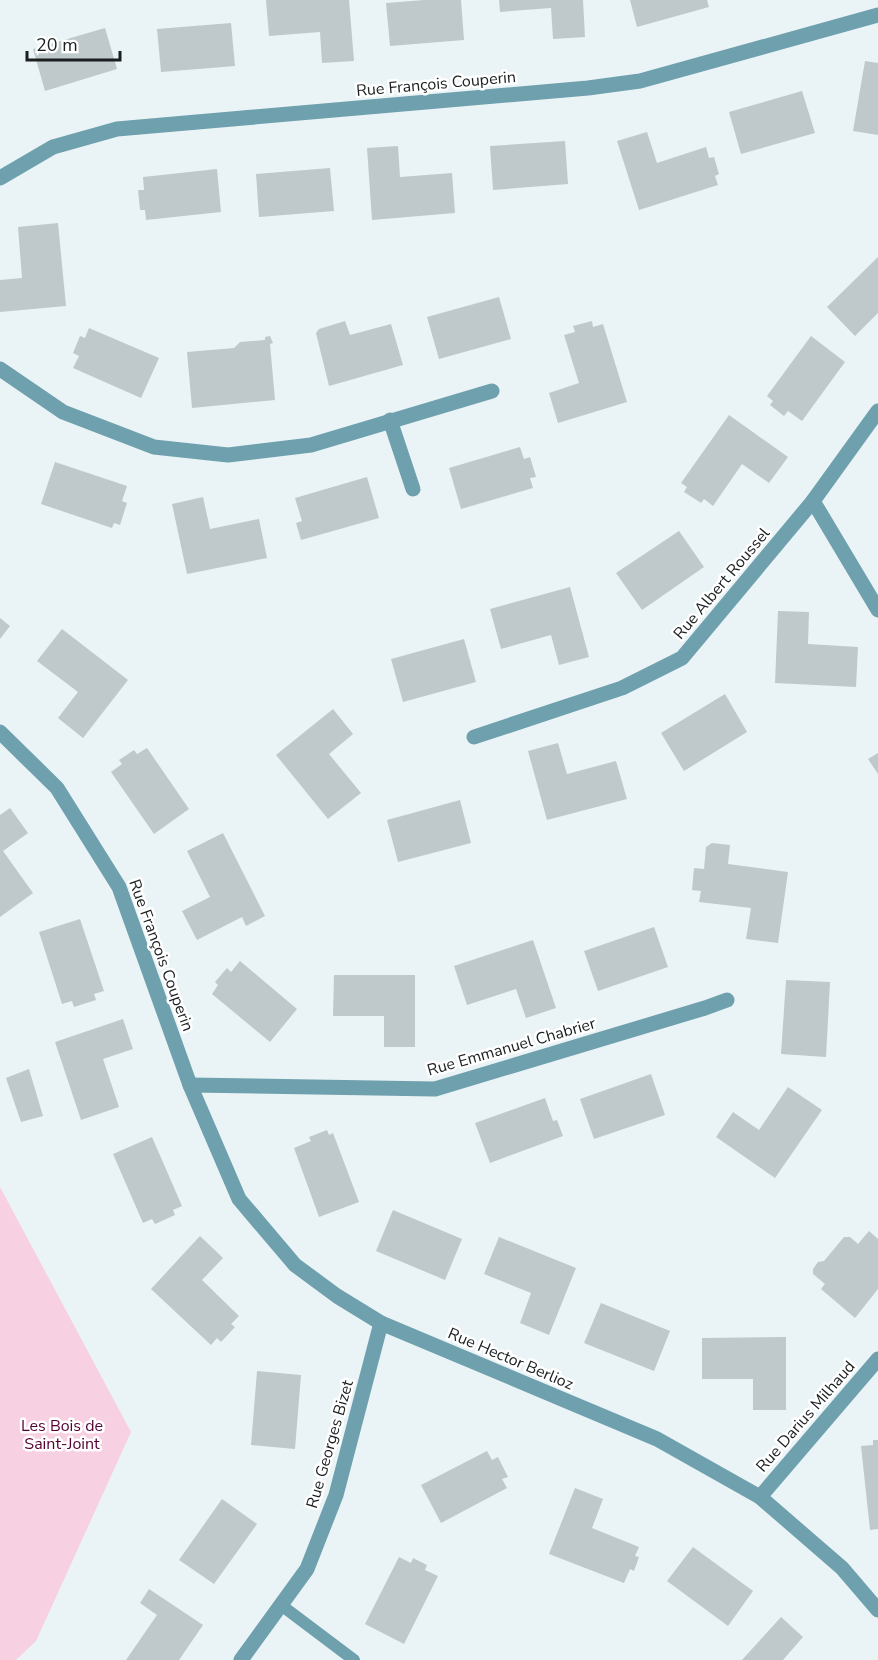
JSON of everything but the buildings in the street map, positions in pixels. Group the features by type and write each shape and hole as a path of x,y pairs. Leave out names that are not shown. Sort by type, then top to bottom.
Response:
{"street":[{"name":"Rue François Couperin","path":"0,178 53,147 117,129 619,84 651,78 878,15"},
{"path":"0,369 63,412 154,447 228,455 311,445 492,391"},
{"name":"Rue Albert Roussel","path":"474,737 622,688 682,658 813,501 878,411"},
{"path":"390,420 413,489"},
{"path":"813,501 878,610"},
{"name":"Rue François Couperin","path":"0,732 57,788 119,887 190,1085"},
{"name":"Rue Emmanuel Chabrier","path":"190,1085 435,1089 728,1000"},
{"name":"Rue Hector Berlioz","path":"190,1085 239,1199 295,1265 337,1296 381,1323 657,1439 760,1497 842,1568 878,1610"},
{"name":"Rue Georges Bizet","path":"241,1660 307,1569 336,1495 381,1323"},
{"name":"Rue Darius Milhaud","path":"760,1497 878,1359"}],"lane":[{"path":"281,1605 354,1660"}],"green space":[{"name":"Les Bois de Saint-Joint","path":"0,1187 131,1432 36,1641 16,1660 0,1660"}]}
